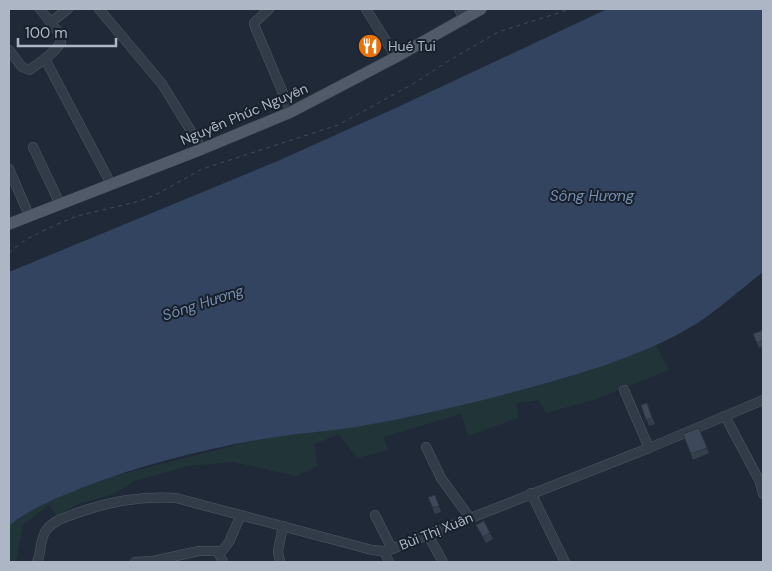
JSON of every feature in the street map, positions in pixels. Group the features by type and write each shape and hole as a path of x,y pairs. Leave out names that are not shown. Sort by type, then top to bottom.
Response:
{"main road":[{"name":"Nguyễn Phúc Nguyên","path":"9,224 202,150 291,112 396,57 481,9"}],"street":[{"path":"9,50 25,69 29,70 45,59 61,43 59,33 40,9"},
{"path":"51,22 68,9"},
{"path":"99,9 162,84 202,150"},
{"path":"269,9 254,23 291,112"},
{"path":"366,9 396,57"},
{"path":"459,9 464,20"},
{"path":"45,59 111,184"},
{"path":"33,147 60,204"},
{"path":"9,169 29,215"},
{"path":"624,390 649,448"},
{"name":"Bùi Thị Xuân","path":"38,561 41,541 45,531 59,519 96,506 128,499 153,497 176,498 372,550 388,550 649,448 763,400"},
{"path":"725,416 760,482 763,494"},
{"path":"426,447 442,478 470,518"},
{"path":"532,493 565,562"},
{"path":"135,562 154,562 199,551 218,552 226,548 230,542 241,515"},
{"path":"375,515 388,550 389,562"},
{"path":"280,562 278,552 283,526"},
{"path":"428,535 443,562"},
{"path":"218,552 223,562"}],"path":[{"path":"9,253 25,240 77,216 140,201 159,193 202,169 338,125 413,84 498,32 571,9"}],"green space":[{"path":"656,345 669,370 594,400 546,413 538,400 517,403 518,418 468,436 461,414 384,437 388,450 358,458 338,434 314,445 318,466 296,476 233,462 188,466 135,481 114,494 78,504 57,516 49,505 23,525 16,562 9,562 9,526 38,506 59,496 114,476 274,437 354,427 429,413 545,384 588,371"}],"water":[{"name":"Sông Hương","path":"607,9 763,9 763,272 696,324 650,348 600,367 499,396 410,417 356,427 252,441 178,457 130,471 54,499 36,508 9,526 9,272 280,160"}],"building":[{"path":"763,330 763,340 757,343 753,334"},
{"path":"647,403 652,418 646,420 641,405"},
{"path":"699,428 707,448 691,454 683,434"},
{"path":"435,495 439,506 433,508 428,497"},
{"path":"484,521 490,533 483,537 476,525"}],"place":[{"name":"Hué Tui","path":"370,46"}]}
